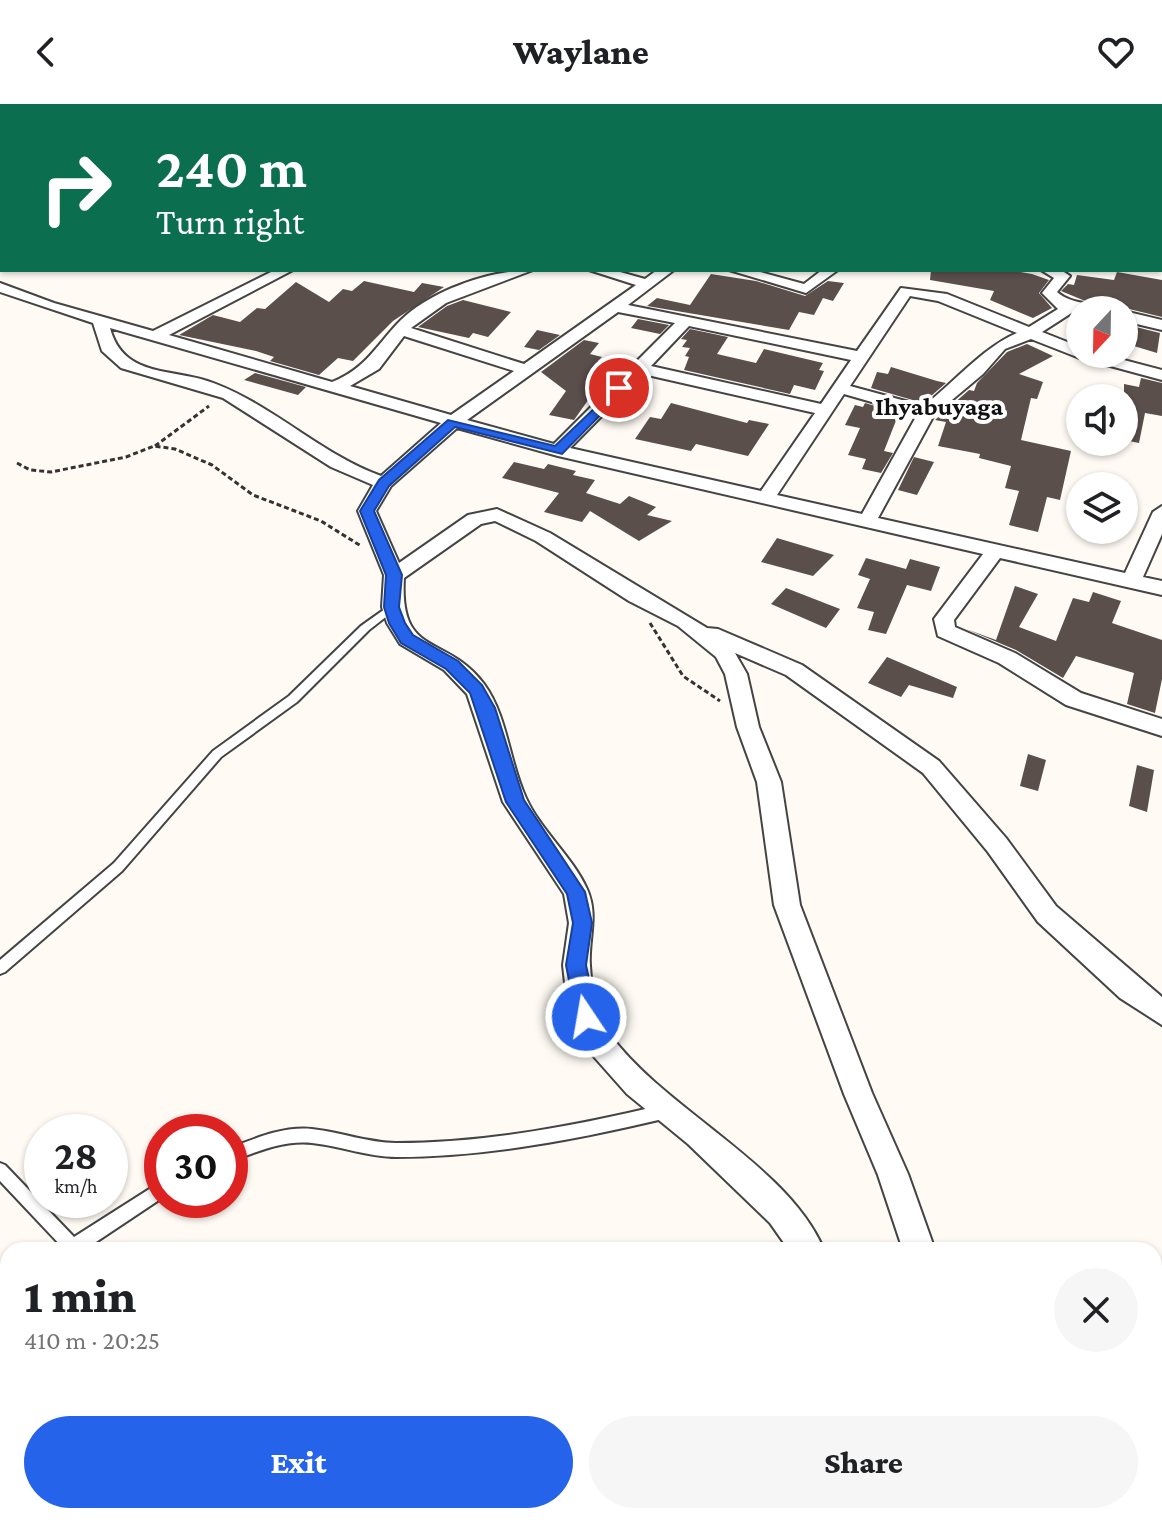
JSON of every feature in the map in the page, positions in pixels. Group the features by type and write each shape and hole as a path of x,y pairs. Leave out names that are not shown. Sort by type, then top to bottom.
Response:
{"street":[{"path":"155,336 282,272"},
{"path":"333,387 365,375 401,330 428,307 521,272"},
{"path":"603,272 648,284"},
{"path":"367,511 384,483 453,422 664,272"},
{"path":"743,272 806,289 828,272"},
{"path":"866,523 927,412 977,371 999,346 1028,334 1064,313 1066,307 1049,293 1063,276 1053,272"},
{"path":"0,287 100,320 558,451 1162,588"},
{"path":"765,499 843,389 898,300 912,289 965,305 1066,348"},
{"path":"617,307 861,357"},
{"path":"1138,319 1162,325"},
{"path":"100,320 110,353 119,361 141,371 227,394 265,414 343,468 384,483"},
{"path":"558,451 684,323"},
{"path":"401,330 526,370"},
{"path":"640,368 827,411"},
{"path":"1135,368 1162,375"},
{"path":"843,389 927,412"},
{"path":"343,468 352,494 367,511 390,566 392,607 407,639 452,665 476,689 486,708 515,802 576,892 582,923 576,965 586,1017 612,1059 781,1212 802,1242"},
{"path":"1132,580 1162,512"},
{"path":"390,566 475,519 492,514 543,537 636,596 699,630 794,670 931,767 997,845 1047,914 1096,960 1162,1013"},
{"path":"995,551 944,619 945,631 1007,658 1074,699 1114,709 1162,728"},
{"path":"699,630 717,644 731,663 748,727 769,782 787,905 858,1094 893,1174 916,1242"}],"lane":[{"path":"0,968 118,867 217,754 293,699 365,628 392,607"},
{"path":"248,1148 273,1139 309,1135 392,1150 446,1147 603,1127 669,1111"},
{"path":"0,1170 67,1242"},
{"path":"84,1242 144,1201"}],"path":[{"path":"17,463 30,470 51,472 126,457 154,446 227,394"},
{"path":"154,446 191,455 212,465 253,495 321,521 390,566"},
{"path":"636,596 683,676 724,703 748,727"}],"building":[{"path":"931,272 1032,274 1049,280 1039,293 1052,308 1033,318 990,300 994,291 930,280"},
{"path":"1117,272 1162,280 1162,317 1138,311 1138,296 1073,296 1061,291 1068,284 1074,285 1077,275 1114,280"},
{"path":"711,274 756,281 805,296 828,281 844,283 833,301 823,298 814,315 799,312 789,330 647,306 657,298 690,305"},
{"path":"364,281 414,292 422,283 444,287 393,321 353,361 338,358 319,375 270,361 274,357 256,351 179,335 213,315 240,322 257,308 265,309 296,282 329,302 343,289 352,291"},
{"path":"463,300 511,312 488,337 473,333 469,338 418,327 447,306"},
{"path":"638,319 669,325 660,334 631,328"},
{"path":"1138,328 1160,333 1157,353 1138,347"},
{"path":"690,329 728,337 717,354 756,363 764,349 823,363 819,370 824,371 815,390 794,385 790,394 684,370 689,357 685,356 690,348 682,347 687,340 681,339"},
{"path":"537,330 560,335 539,350 524,347"},
{"path":"584,340 599,343 590,354 602,357 598,361 606,363 592,380 601,382 574,420 549,415 566,391 541,372"},
{"path":"1027,344 1053,356 1019,374 1043,382 1037,399 1031,398 1021,440 1066,450 1066,456 1070,456 1060,500 1047,497 1038,532 1009,525 1019,491 1005,488 1011,466 979,458 980,454 938,446 946,422 935,420 969,390 974,391 977,383 1007,352"},
{"path":"891,367 946,383 923,403 871,388 877,372 888,374"},
{"path":"255,373 306,387 298,395 244,380"},
{"path":"1141,378 1162,383 1162,416 1145,413 1139,443 1138,387"},
{"path":"671,403 747,423 749,420 769,424 748,456 696,444 691,451 635,439 650,417 661,419"},
{"path":"865,403 899,413 884,451 893,453 881,473 862,469 866,459 848,455 860,428 845,425 855,405 863,407"},
{"path":"914,457 934,462 917,495 898,490"},
{"path":"514,462 544,469 548,464 576,471 573,475 595,480 586,493 620,504 629,496 656,507 647,515 672,521 639,541 590,511 582,522 544,512 559,493 502,478"},
{"path":"777,538 834,555 813,576 761,562"},
{"path":"866,558 906,569 910,559 940,567 931,591 907,585 886,634 868,630 874,612 857,608 870,579 858,575"},
{"path":"1015,586 1038,594 1019,627 1056,641 1073,598 1089,602 1093,592 1121,601 1112,623 1162,640 1162,679 1155,713 1127,704 1134,673 1076,656 1063,678 1016,650 966,629 996,640"},
{"path":"786,588 840,609 826,628 771,604"},
{"path":"887,657 957,687 953,698 909,685 901,697 868,683"},
{"path":"1028,754 1046,760 1038,791 1020,786"},
{"path":"1137,765 1154,770 1147,812 1129,806"}],"district":[{"name":"Ihyabuyaga","path":"939,406"}],"route":[{"path":"586,1017 576,965 582,923 576,892 515,802 486,708 476,689 452,665 407,639 397,623 392,607 394,575 367,511 384,483 453,422 558,451 619,388"}]}
